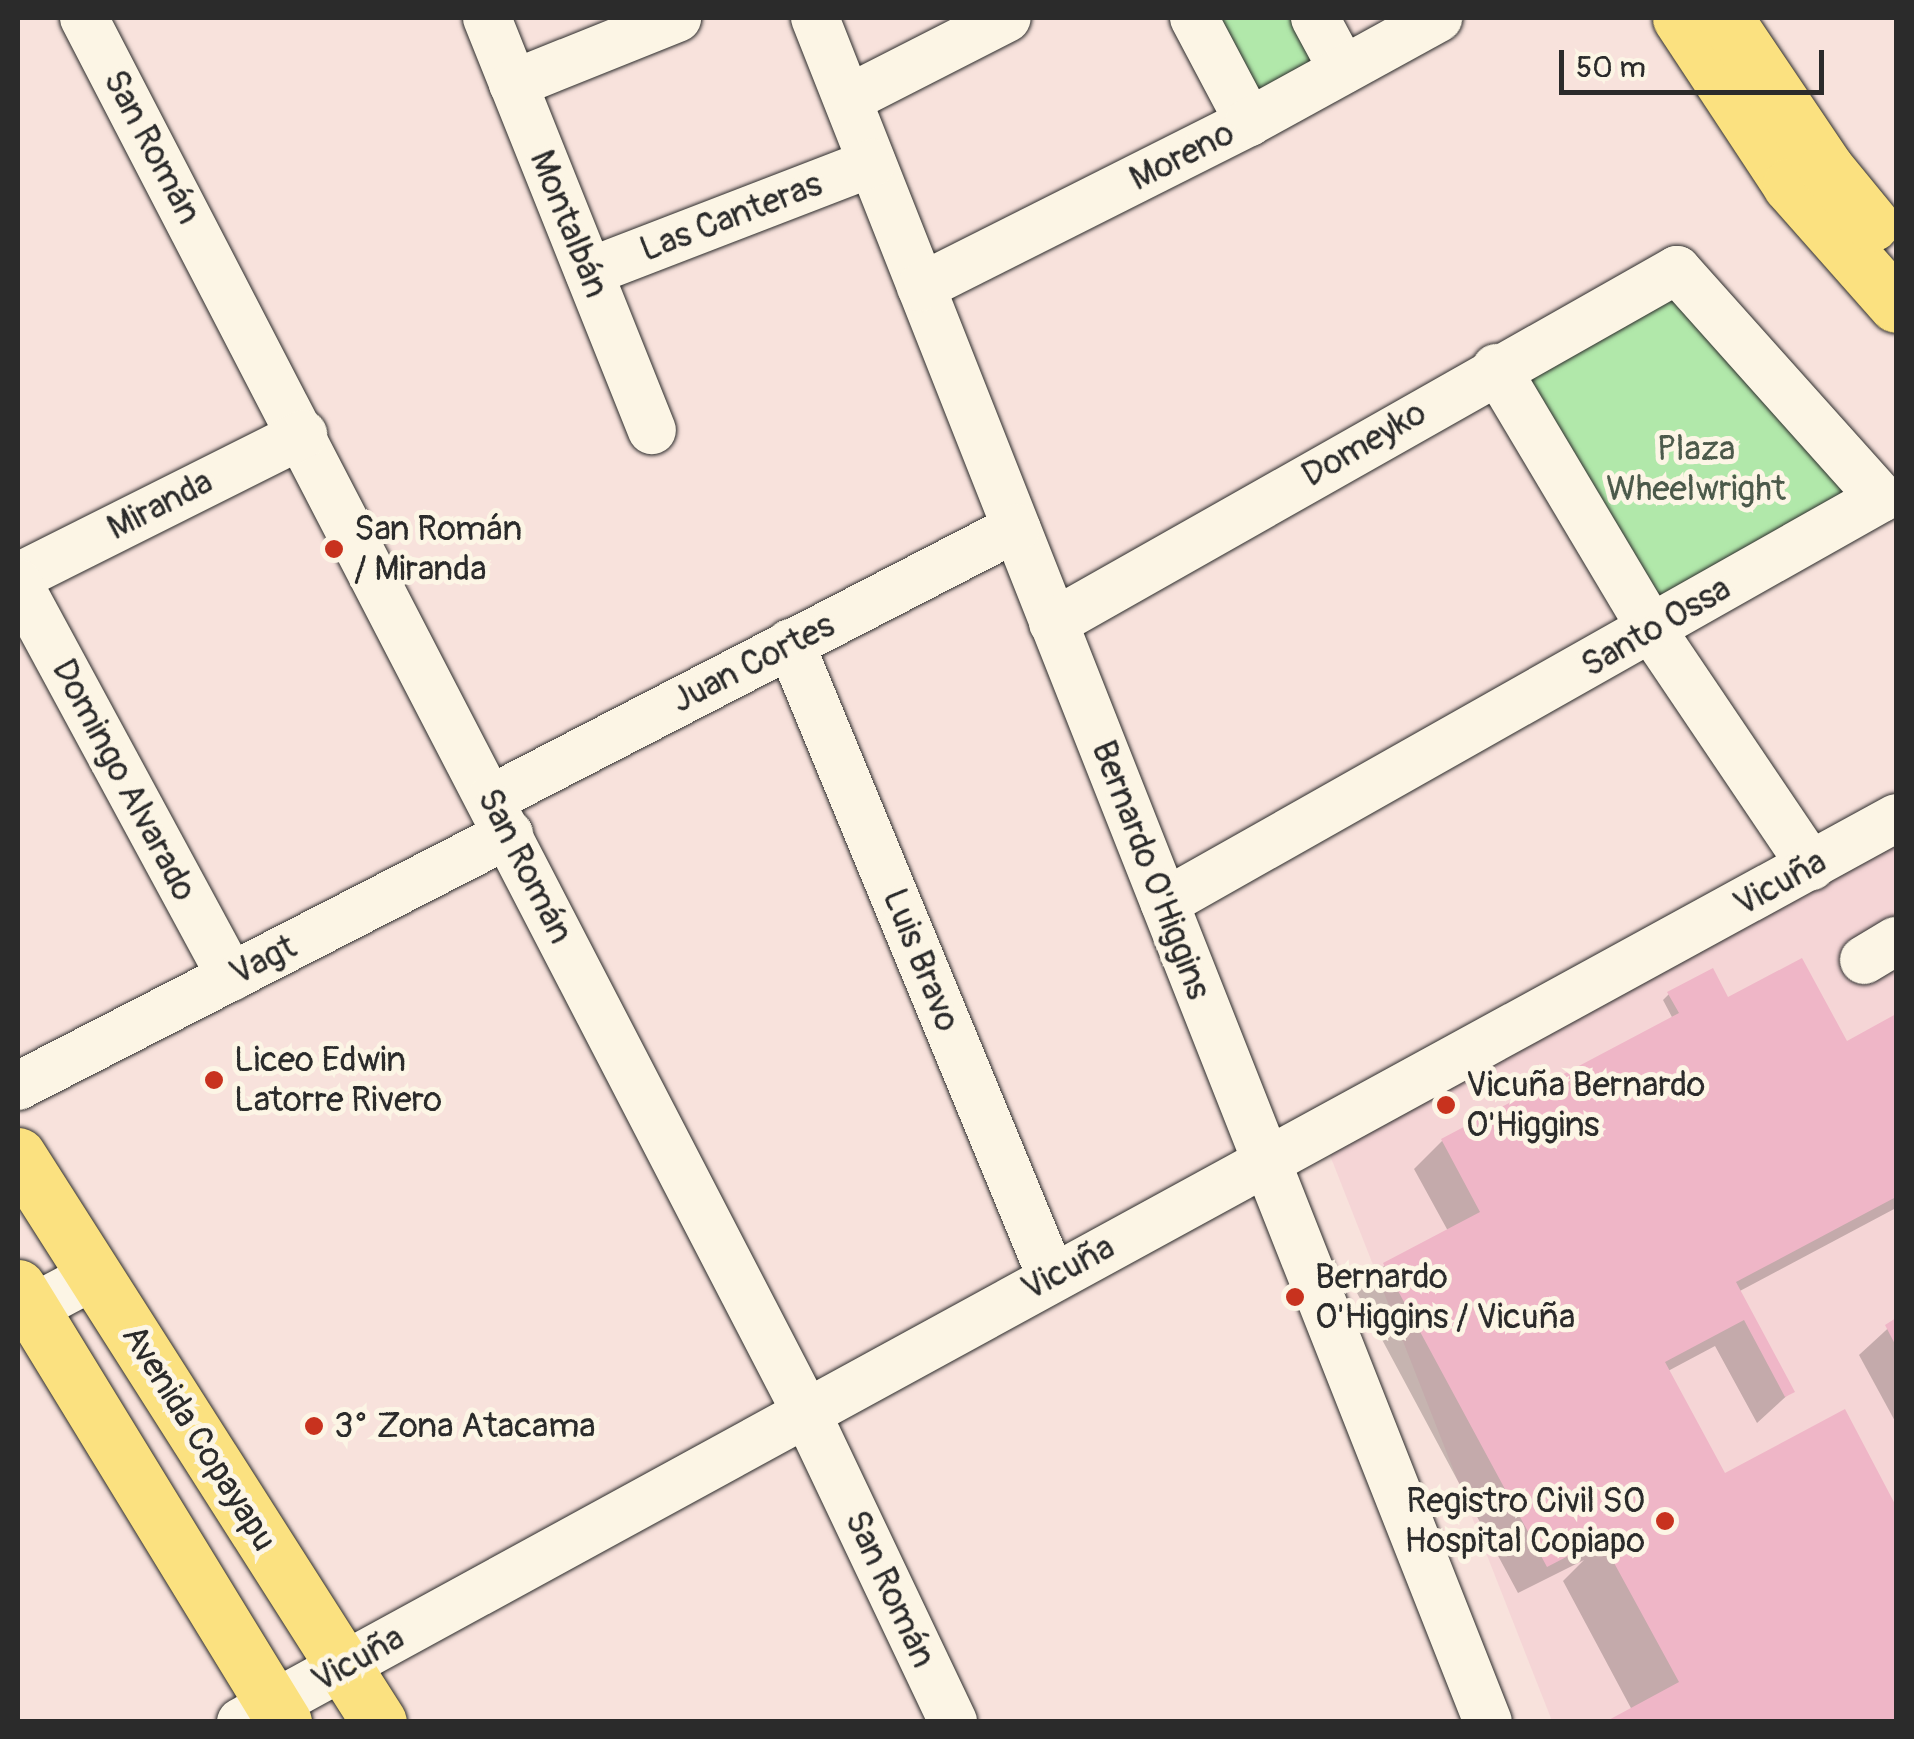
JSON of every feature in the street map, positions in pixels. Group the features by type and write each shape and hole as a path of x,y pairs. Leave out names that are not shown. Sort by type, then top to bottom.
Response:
{"main road":[{"path":"1680,18 1790,185 1896,305"},
{"path":"1725,18 1826,168 1896,253"},
{"name":"Avenida Copayapu","path":"18,1155 379,1722"},
{"path":"22,1304 205,1593 266,1716"},
{"path":"205,1593 266,1639 344,1667"}],"street":[{"name":"San Román","path":"84,18 806,1412 953,1722"},
{"name":"Montalbán","path":"486,18 652,430"},
{"path":"513,84 678,18"},
{"name":"Bernardo O'Higgins","path":"816,18 1488,1722"},
{"path":"848,99 1007,18"},
{"path":"1194,18 1249,122"},
{"path":"1315,18 1344,70"},
{"name":"Moreno","path":"921,287 1249,122 1438,18"},
{"name":"Las Canteras","path":"589,272 872,163"},
{"name":"Domeyko","path":"1054,623 1496,368 1677,270"},
{"name":"Santo Ossa","path":"1164,903 1881,498 1677,270"},
{"path":"1496,368 1652,630 1810,866"},
{"name":"Miranda","path":"18,580 302,434"},
{"name":"Juan Cortes","path":"500,816 790,643 1016,528"},
{"name":"Domingo Alvarado","path":"18,580 231,977"},
{"name":"Luis Bravo","path":"790,643 1051,1276"},
{"name":"Vagt","path":"18,1086 231,977 500,816"},
{"name":"Vicuña","path":"266,1716 344,1667 1051,1276 1896,818"},
{"path":"22,1304 96,1275"}],"shaded area":[{"path":"1896,843 1896,1721 1552,1721 1326,1145"}],"green space":[{"path":"1221,18 1300,18 1322,59 1261,97"},
{"name":"Plaza Wheelwright","path":"1675,291 1858,498 1664,612 1520,377"}],"building":[{"path":"1802,958 1847,1041 1896,1014 1896,1197 1736,1282 1795,1392 1785,1397 1744,1320 1665,1362 1725,1473 1845,1409 1896,1506 1896,1722 1605,1722 1679,1682 1601,1539 1547,1567 1383,1263 1480,1212 1441,1139 1679,1013 1667,992 1713,968 1728,997"},
{"path":"1896,1318 1896,1346 1885,1325"}],"place":[{"name":"San Román / Miranda","path":"334,549"},
{"name":"Liceo Edwin Latorre Rivero","path":"214,1080"},
{"name":"Vicuña Bernardo O'Higgins","path":"1446,1105"},
{"name":"Bernardo O'Higgins / Vicuña","path":"1295,1297"},
{"name":"3° Zona Atacama","path":"314,1426"},
{"name":"Registro Civil SO Hospital Copiapo","path":"1665,1521"}]}
